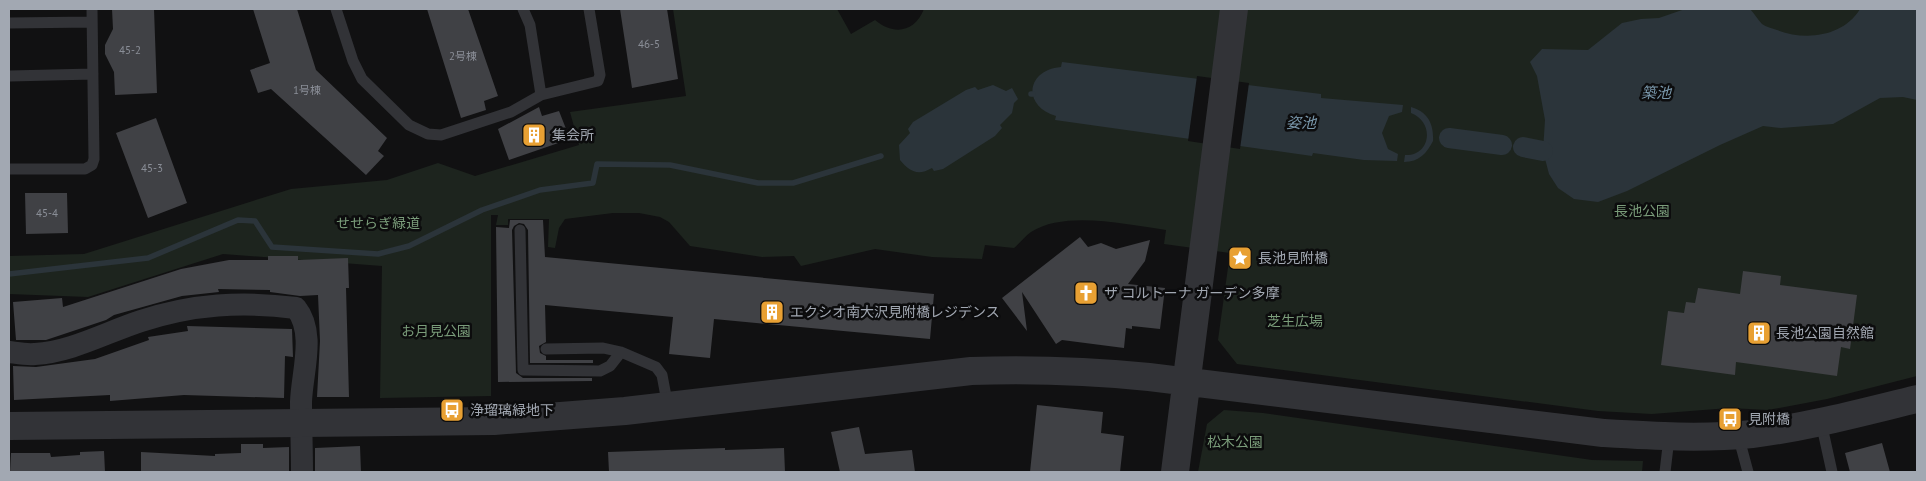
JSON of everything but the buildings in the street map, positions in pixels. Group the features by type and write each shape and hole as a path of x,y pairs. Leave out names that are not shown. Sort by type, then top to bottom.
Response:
{"street":[{"path":"1175,472 1234,9"},
{"path":"9,352 35,354 58,350 156,317 227,303 296,308 304,318 307,349 302,423 302,472"},
{"path":"9,426 494,421 668,407 971,371 1020,369 1092,371 1603,433 1668,438 1737,435 1820,422 1917,399"}],"lane":[{"path":"9,169 85,169 92,165 94,159 92,9"},
{"path":"336,9 353,61 362,79 417,131 441,135 511,112 541,94 598,81 600,75 589,9"},
{"path":"523,9 530,25 541,94"},
{"path":"9,23 92,22"},
{"path":"10,76 93,74"},
{"path":"520,230 523,370 600,371 610,366 620,352"},
{"path":"546,349 603,348 620,352 660,370 664,380 668,407"},
{"path":"1820,422 1832,472"},
{"path":"1737,435 1748,472"},
{"path":"1665,472 1668,438"}],"green space":[{"name":"長池公園","path":"673,9 837,9 851,34 875,20 882,25 896,30 910,27 920,17 924,9 1917,9 1917,376 1827,399 1768,410 1729,408 1652,414 1598,411 1237,364 1218,340 1230,253 1164,244 1166,230 1079,220 1045,225 1031,232 1014,248 985,245 982,259 932,257 875,249 801,266 794,256 762,257 690,246 669,222 660,217 639,213 613,213 565,219 559,228 555,248 548,247 549,219 508,219 508,225 496,225 498,215 491,215 491,396 380,398 382,266 223,254 88,297 9,294 9,256 84,254 291,189 387,180 438,163 475,176 579,145 570,112 686,96"},
{"name":"松木公園","path":"1224,410 1263,413 1592,460 1643,461 1642,472 1198,472 1207,424"}],"water":[{"name":"築池","path":"1685,9 1750,9 1765,26 1788,33 1811,36 1834,31 1844,26 1860,9 1917,9 1917,100 1903,97 1880,98 1833,124 1781,128 1763,126 1627,191 1598,202 1574,199 1558,188 1549,174 1543,151 1545,120 1537,76 1530,62 1542,49 1588,50 1622,23 1659,18"},
{"name":"姿池","path":"1062,62 1321,94 1321,98 1403,105 1402,112 1389,116 1382,133 1388,149 1398,154 1397,161 1364,160 1313,153 1312,156 1055,120 1056,116 1038,105 1033,97 1033,89 1035,81 1041,75 1049,70 1061,67"},
{"path":"993,85 1006,91 1012,88 1018,99 1014,103 1012,113 1000,125 1002,128 995,136 943,169 934,171 932,168 922,172 914,172 900,160 899,145 910,133 908,129 913,122 966,90 975,87 978,90"},
{"path":"1411,107 1426,115 1431,124 1433,141 1418,159 1404,162 1405,155 1414,154 1420,150 1425,145 1427,138 1424,124 1419,117 1411,113"}],"pier":[{"path":"1197,76 1249,83 1240,149 1188,141"}],"waterway":[{"path":"1449,138 1502,145"},
{"path":"1523,147 1543,151"},
{"path":"9,274 148,258 238,220 255,221 272,247 378,254 409,246 482,210 540,190 593,183 597,164 670,165 758,183 793,183 881,156"}],"place":[{"name":"集会所","path":"534,135"},
{"name":"長池見附橋","path":"1240,258"},
{"name":"ザ コルトーナ ガーデン多摩","path":"1086,293"},
{"name":"エクシオ南大沢見附橋レジデンス","path":"772,312"},
{"name":"長池公園自然館","path":"1759,333"},
{"name":"浄瑠璃緑地下","path":"452,410"},
{"name":"見附橋","path":"1730,419"}],"park label":[{"name":"せせらぎ緑道","path":"378,223"},
{"name":"芝生広場","path":"1295,321"},
{"name":"お月見公園","path":"436,331"}]}
